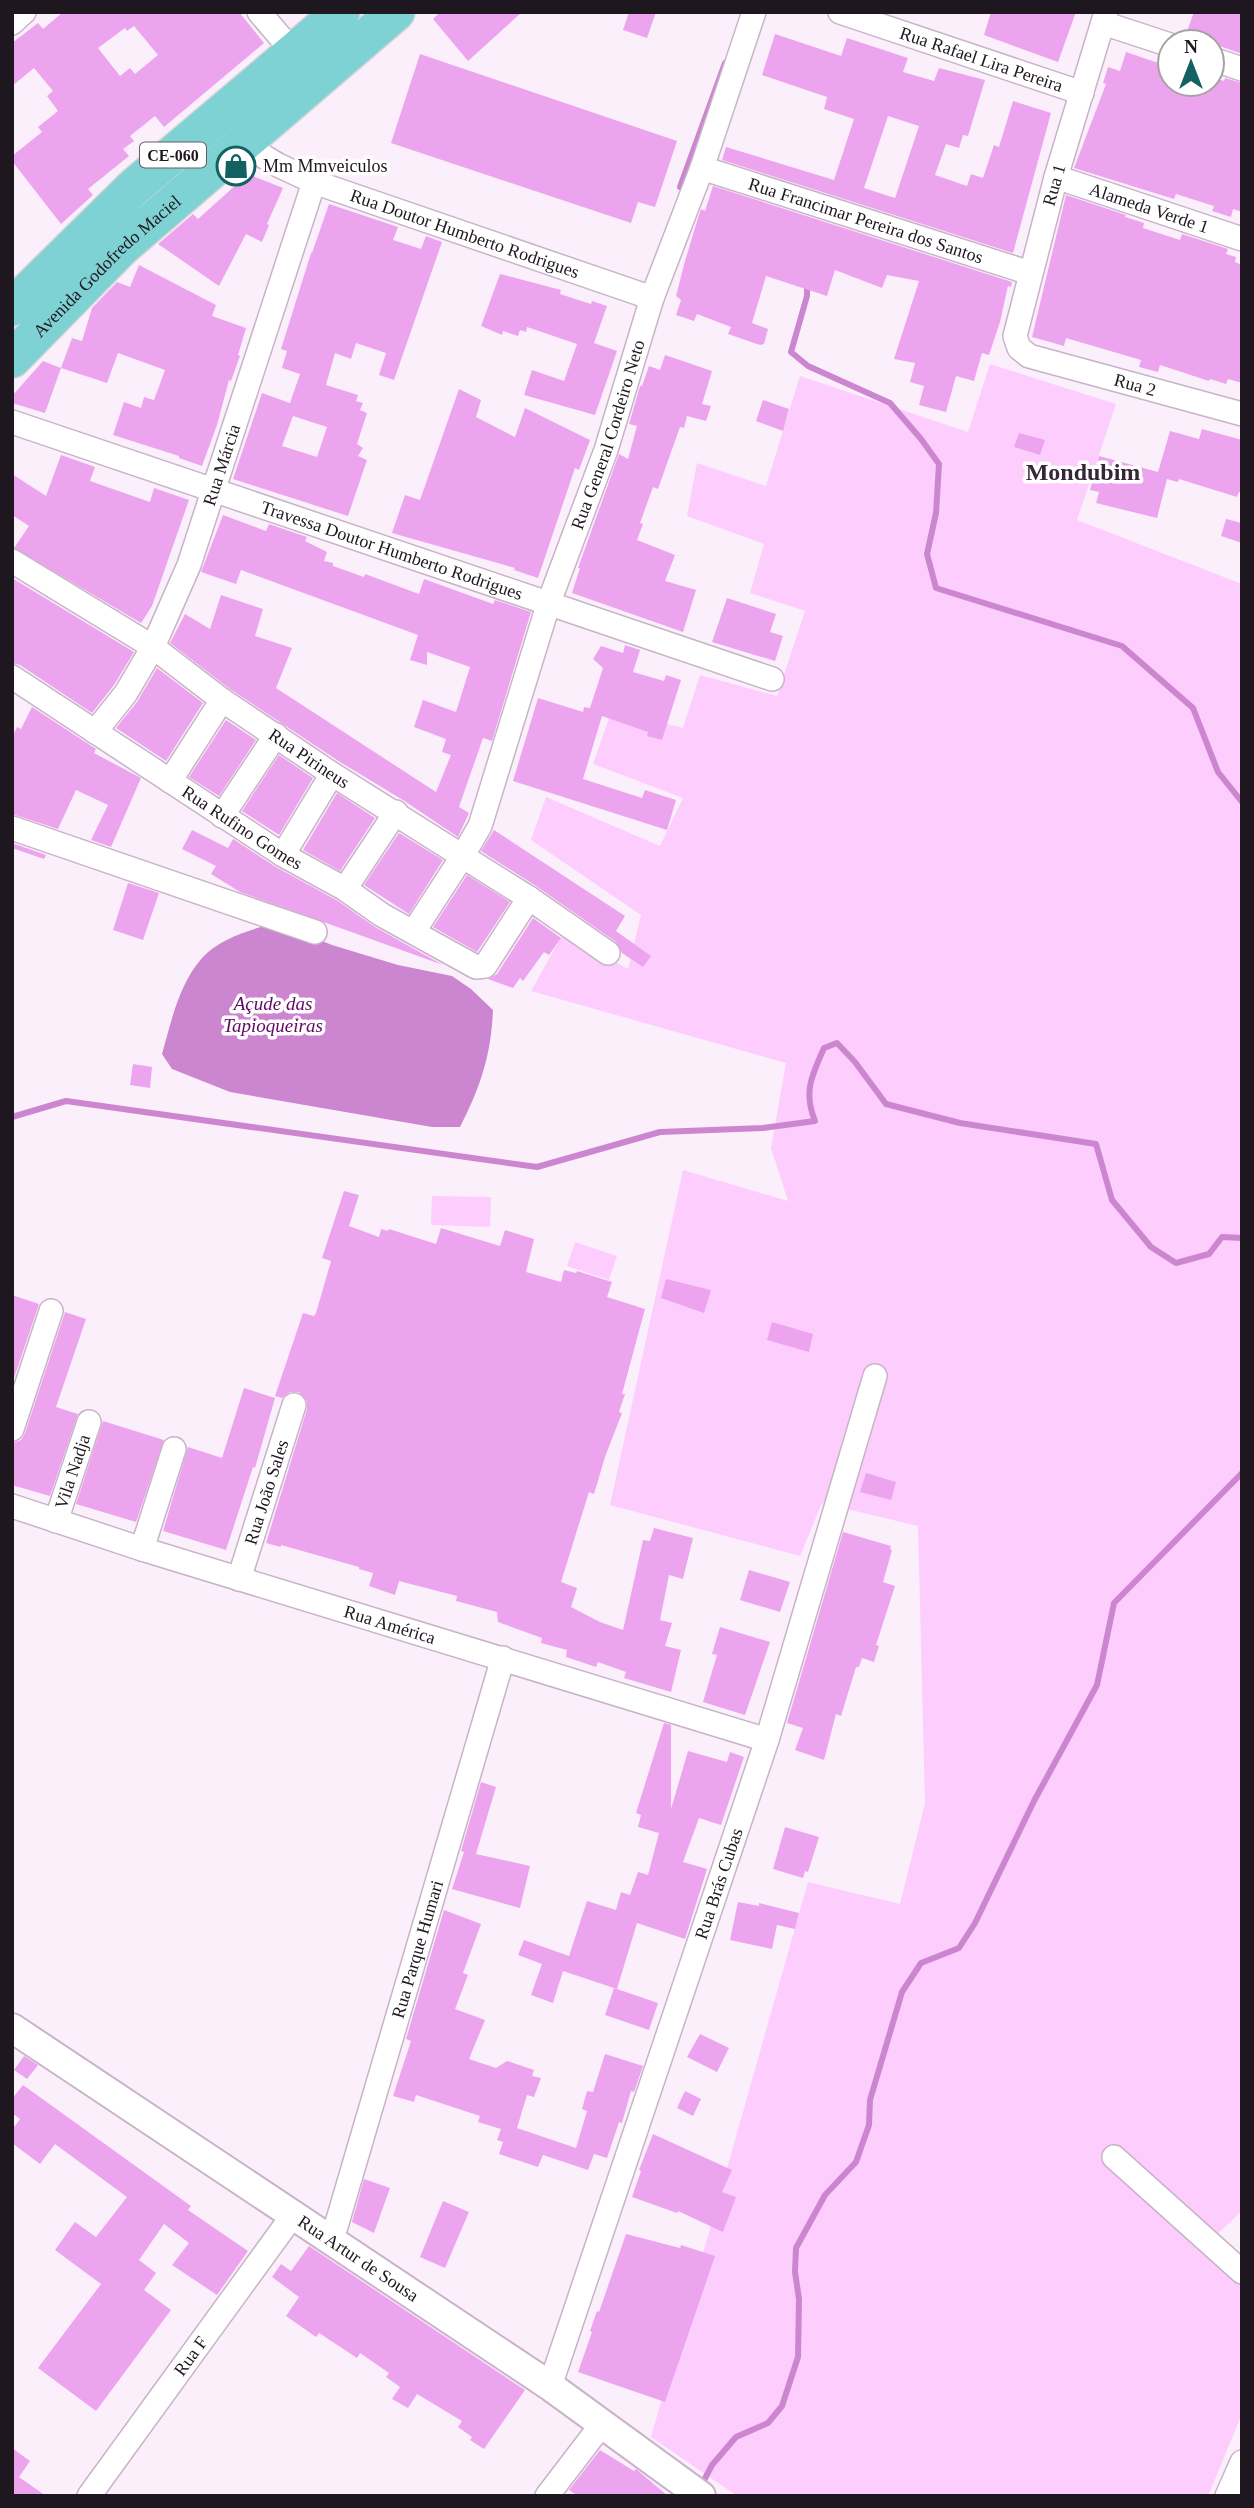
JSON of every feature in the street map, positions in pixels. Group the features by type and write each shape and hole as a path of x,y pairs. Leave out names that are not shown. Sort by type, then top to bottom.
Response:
{"main road":[{"name":"Avenida Godofredo Maciel","path":"12,307 134,187 341,12"},
{"name":"Avenida Godofredo Maciel","path":"12,359 122,247 396,12"}],"street":[{"path":"12,23 24,12"},
{"path":"259,12 294,53"},
{"name":"Rua General Cordeiro Neto","path":"414,931 463,857 480,825 549,602 606,450 652,298 702,168 754,12"},
{"name":"Rua Rafael Lira Pereira","path":"840,12 1082,93"},
{"path":"1105,17 1156,39"},
{"name":"Rua 1","path":"1029,356 1019,348 1016,336 1030,273 1055,177 1105,17"},
{"name":"Rua Doutor Humberto Rodrigues","path":"243,144 314,182 652,298"},
{"name":"Rua Francimar Pereira dos Santos","path":"702,168 1030,273"},
{"name":"Alameda Verde 1","path":"1055,177 1242,239"},
{"name":"Rua Márcia","path":"95,732 125,693 153,647 189,565 314,182"},
{"name":"Rua 2","path":"1029,356 1242,414"},
{"name":"Travessa Doutor Humberto Rodrigues","path":"12,422 772,679"},
{"name":"Rua Pirineus","path":"12,561 153,647 222,700 332,774 529,898 608,953"},
{"name":"Rua Rufino Gomes","path":"12,677 283,855 345,889 382,915 476,967 485,966 529,898"},
{"path":"170,780 222,700"},
{"path":"222,816 276,734"},
{"path":"283,855 332,774"},
{"path":"345,889 396,812"},
{"path":"12,828 316,932"},
{"path":"12,1429 51,1311"},
{"name":"Rua Brás Cubas","path":"550,2386 767,1740 875,1376"},
{"name":"Rua João Sales","path":"239,1579 295,1405"},
{"name":"Vila Nadja","path":"56,1521 89,1422"},
{"path":"142,1549 174,1449"},
{"name":"Rua América","path":"12,1506 142,1549 767,1740"},
{"name":"Rua Parque Humari","path":"332,2241 503,1658"},
{"name":"Rua Artur de Sousa","path":"12,2028 550,2386 694,2491"},
{"path":"1114,2157 1242,2272"},
{"name":"Rua F","path":"89,2496 293,2215"},
{"path":"547,2496 602,2424"},
{"path":"1227,2496 1242,2462"}],"shaded area":[{"path":"990,364 1116,404 1077,520 1242,584 1242,2211 1209,2242 1242,2281 1242,2414 1208,2496 737,2496 651,2437 808,1882 900,1904 925,1803 918,1526 822,1503 800,1556 610,1505 683,1170 788,1201 771,1148 786,1063 531,991 564,932 628,969 641,915 531,840 546,797 660,846 683,798 593,764 612,710 683,728 700,675 777,696 805,611 750,593 764,544 687,516 697,463 766,486 800,376 968,432"},
{"path":"432,1196 491,1197 490,1227 431,1225"},
{"path":"575,1242 617,1256 609,1280 567,1266"}],"water":[{"name":"Açude das Tapioqueiras","path":"264,926 293,929 332,945 398,965 452,976 471,989 493,1010 484,1070 460,1127 432,1127 230,1092 172,1069 162,1054 177,1004 194,968 208,952 223,942"}],"building":[{"path":"63,12 239,12 264,43 164,127 155,116 130,136 134,141 123,149 129,156 88,189 93,195 61,224 12,161 12,156 42,132 38,127 58,111 47,96 53,91 34,68 12,86 12,43 38,23 43,29","holes":["134,26 158,55 135,74 130,68 120,76 98,48 125,28 127,31"]},
{"path":"440,12 522,12 468,61 433,19"},
{"path":"629,12 656,12 647,38 623,30"},
{"path":"991,12 1076,12 1058,62 984,35"},
{"path":"1194,12 1242,12 1242,54 1226,48 1226,28 1188,28"},
{"path":"775,34 841,56 847,38 908,58 903,72 934,81 939,68 985,80 968,136 963,135 959,148 946,144 935,175 967,186 971,174 983,178 994,145 999,147 1013,101 1051,113 1013,253 722,160 726,147 834,180 854,119 824,109 827,97 762,75","holes":["888,116 919,126 895,198 864,188"]},
{"path":"1126,52 1156,62 1156,98 1226,98 1226,78 1242,83 1242,212 1233,209 1231,217 1212,211 1214,206 1176,194 1174,199 1074,168 1106,84 1103,83 1108,67 1120,71"},
{"path":"420,54 677,141 655,207 638,202 631,223 391,143"},
{"path":"248,174 283,188 262,242 246,234 219,286 158,244 193,214 198,219"},
{"path":"713,186 1012,282 1011,287 1008,286 989,355 982,353 974,381 956,376 946,412 919,405 924,386 910,382 915,363 894,359 919,281 887,275 882,288 835,270 827,296 766,276 752,323 768,329 764,344 760,345 728,334 731,327 697,314 694,321 676,315 681,300 676,296 685,261 701,209 705,211"},
{"path":"1066,195 1126,215 1125,217 1144,223 1143,228 1180,240 1182,234 1228,249 1226,254 1236,257 1235,262 1242,265 1242,383 1228,379 1226,384 1210,379 1209,381 1160,365 1158,372 1139,367 1141,360 1066,338 1064,346 1032,337"},
{"path":"329,204 398,227 393,240 421,249 426,236 442,242 394,380 379,375 386,353 356,343 351,359 335,353 326,385 358,395 356,401 363,403 360,410 367,413 357,444 363,448 358,456 367,460 348,516 233,479 262,393 290,403 300,374 282,368 287,351 281,349","holes":["293,416 327,427 317,457 282,446"]},
{"path":"139,265 216,305 212,316 246,328 238,355 240,356 231,381 229,380 202,466 113,435 124,402 141,408 144,397 154,400 165,370 118,353 107,383 61,368 72,338 82,341 92,308 117,282 130,287"},
{"path":"500,274 561,290 560,294 591,304 592,301 607,306 594,343 617,351 595,415 524,395 532,370 564,381 577,344 527,327 526,332 520,330 518,336 503,331 502,335 481,326"},
{"path":"665,355 712,371 702,404 711,406 706,421 687,416 684,428 680,427 658,489 653,487 637,540 675,555 665,581 696,590 683,632 572,593 578,568 619,454 628,459 637,426 629,424 640,386 649,366 660,370"},
{"path":"43,361 61,368 45,413 12,403 12,396"},
{"path":"459,389 481,400 476,417 515,437 525,408 590,440 579,470 575,468 538,578 514,570 515,568 392,533 405,495 420,500"},
{"path":"763,400 789,409 783,431 756,421"},
{"path":"1202,429 1242,440 1242,492 1239,492 1237,497 1179,479 1178,482 1167,479 1157,518 1096,503 1099,492 1090,490 1099,456 1158,472 1170,431 1199,439"},
{"path":"1019,433 1045,440 1040,455 1014,447"},
{"path":"61,455 95,467 90,481 150,502 154,488 189,500 152,606 141,623 14,548 29,526 12,515 12,474 46,496"},
{"path":"223,515 266,531 269,524 307,537 305,541 327,552 324,561 364,577 365,574 419,594 424,579 493,604 495,600 531,612 492,741 483,738 459,807 469,813 458,837 230,689 170,643 185,614 210,629 221,595 263,609 255,636 292,648 276,688 436,792 451,755 442,752 446,739 414,727 423,700 456,712 470,667 427,652 427,665 410,660 418,635 241,570 236,584 201,572"},
{"path":"1226,519 1242,523 1242,543 1221,536"},
{"path":"12,578 134,652 114,685 92,713 20,665 12,663"},
{"path":"727,598 776,614 770,632 783,636 775,661 712,642"},
{"path":"625,645 640,650 633,672 664,681 666,675 681,680 662,740 647,736 648,732 602,716 583,779 642,798 645,790 676,800 667,830 513,781 538,698 583,712 584,707 590,708 603,668 593,659 601,646 623,653"},
{"path":"157,668 203,703 166,761 116,728 137,702"},
{"path":"32,707 96,749 94,753 141,778 111,847 91,840 108,805 76,790 58,829 12,814 12,738 17,727 21,729"},
{"path":"226,720 256,740 219,796 189,777"},
{"path":"279,755 313,778 279,835 242,811"},
{"path":"337,793 375,818 340,871 303,850"},
{"path":"192,830 228,848 233,839 276,867 338,901 375,927 443,965 240,892 211,874 216,866 182,849"},
{"path":"494,830 625,916 616,931 651,956 643,967 622,953 616,942 481,851"},
{"path":"399,833 443,860 409,914 364,885"},
{"path":"12,843 46,855 44,859 12,848"},
{"path":"467,875 510,902 477,952 433,927"},
{"path":"128,883 159,893 143,940 113,930"},
{"path":"533,918 561,938 549,955 544,952 523,981 520,978 513,988 488,979 497,974"},
{"path":"133,1064 152,1067 150,1088 130,1085"},
{"path":"344,1191 359,1195 349,1226 379,1237 381,1229 389,1229 436,1244 441,1228 500,1246 505,1230 534,1239 526,1272 561,1282 564,1270 577,1271 612,1282 607,1297 645,1309 622,1394 625,1394 619,1412 622,1413 594,1494 589,1492 561,1582 577,1588 571,1607 623,1630 643,1540 650,1541 654,1528 693,1538 683,1579 669,1575 660,1620 672,1623 665,1646 681,1650 671,1692 624,1678 626,1672 598,1662 596,1667 566,1657 567,1650 541,1643 542,1638 498,1622 497,1612 456,1601 457,1596 399,1581 395,1595 369,1586 373,1573 359,1567 266,1543 307,1409 307,1401 299,1392 290,1392 282,1398 275,1396 303,1313 314,1316 316,1313 331,1261 322,1258"},
{"path":"666,1279 711,1290 704,1313 661,1298"},
{"path":"12,1295 39,1304 12,1384"},
{"path":"65,1312 86,1319 56,1407 78,1414 50,1496 12,1485 12,1443 21,1440 25,1433"},
{"path":"772,1322 813,1334 809,1352 767,1340"},
{"path":"244,1388 275,1398 255,1468 253,1467 226,1550 163,1531 188,1447 222,1458"},
{"path":"103,1421 164,1440 136,1522 76,1504"},
{"path":"866,1473 896,1482 891,1500 860,1492"},
{"path":"843,1532 891,1546 883,1582 895,1586 876,1645 879,1646 874,1662 862,1658 859,1667 856,1667 841,1716 836,1714 824,1760 795,1750 803,1728 787,1723"},
{"path":"749,1570 790,1582 780,1612 740,1600"},
{"path":"720,1627 770,1642 745,1715 703,1702 717,1655 712,1654"},
{"path":"664,1723 671,1725 671,1809 688,1751 727,1762 730,1752 744,1757 721,1825 699,1818 683,1862 707,1869 685,1939 637,1923 617,1989 563,1971 553,2003 531,1995 542,1964 518,1955 524,1940 569,1956 587,1901 616,1910 621,1892 630,1895 638,1872 648,1875 659,1833 638,1827 641,1815 636,1813"},
{"path":"481,1782 496,1787 476,1854 530,1866 520,1908 452,1889"},
{"path":"785,1827 819,1837 808,1872 805,1871 803,1878 773,1869"},
{"path":"738,1902 759,1906 759,1903 799,1913 795,1929 777,1925 772,1949 730,1940"},
{"path":"444,1910 481,1924 463,1973 468,1975 455,2009 485,2020 469,2059 496,2068 507,2061 534,2070 532,2076 541,2078 534,2097 527,2095 517,2128 576,2148 587,2111 582,2109 587,2091 593,2092 605,2054 643,2066 607,2158 594,2154 588,2170 543,2155 538,2167 499,2154 503,2142 497,2140 501,2129 478,2122 480,2116 416,2095 414,2102 393,2096 411,2041 406,2039"},
{"path":"614,1988 658,2003 649,2030 605,2015"},
{"path":"700,2034 729,2048 717,2072 687,2057"},
{"path":"24,2056 38,2065 27,2079 14,2070"},
{"path":"23,2085 191,2206 188,2210 248,2251 217,2295 172,2265 189,2243 164,2224 139,2260 156,2273 144,2290 171,2310 96,2411 38,2368 101,2284 55,2250 75,2222 96,2237 127,2197 55,2144 40,2164 12,2143 12,2130 20,2119 12,2113 12,2099"},
{"path":"685,2091 701,2099 693,2116 677,2108"},
{"path":"653,2134 732,2170 722,2192 736,2197 723,2232 678,2211 677,2213 632,2197"},
{"path":"364,2179 390,2188 374,2233 352,2222"},
{"path":"443,2201 469,2212 445,2268 420,2257"},
{"path":"626,2234 680,2248 681,2245 715,2256 665,2402 578,2372 592,2332 590,2331"},
{"path":"309,2246 525,2390 484,2449 470,2440 472,2437 458,2427 462,2421 417,2394 408,2408 392,2399 400,2387 386,2377 389,2373 360,2353 357,2358 319,2333 316,2337 286,2316 299,2297 272,2277 281,2264 291,2271"},
{"path":"12,2448 30,2461 19,2477 46,2496 12,2496"},
{"path":"600,2450 634,2471 636,2469 668,2496 578,2496 569,2490"}],"waterway":[{"path":"680,187 725,63"},
{"path":"807,283 807,296 791,352 808,366 890,403 939,464 936,513 927,554 936,588 1122,646 1193,708 1218,772 1242,802"},
{"path":"12,1117 66,1101 537,1167 660,1132 763,1128 815,1121 811,1111 810,1084 824,1048 837,1043 855,1062 886,1104 960,1123 1096,1144 1112,1200 1151,1247 1176,1263 1209,1254 1222,1237 1242,1238"},
{"path":"700,2488 712,2465 736,2437 768,2423 782,2406 798,2357 796,2248 825,2195 856,2162 869,2125 870,2100 902,1992 921,1963 959,1948 975,1923 1034,1801 1097,1685 1114,1603 1242,1473"}],"place":[{"name":"Mm Mmveiculos","path":"236,166"}],"district":[{"name":"Mondubim","path":"1083,472"}]}
